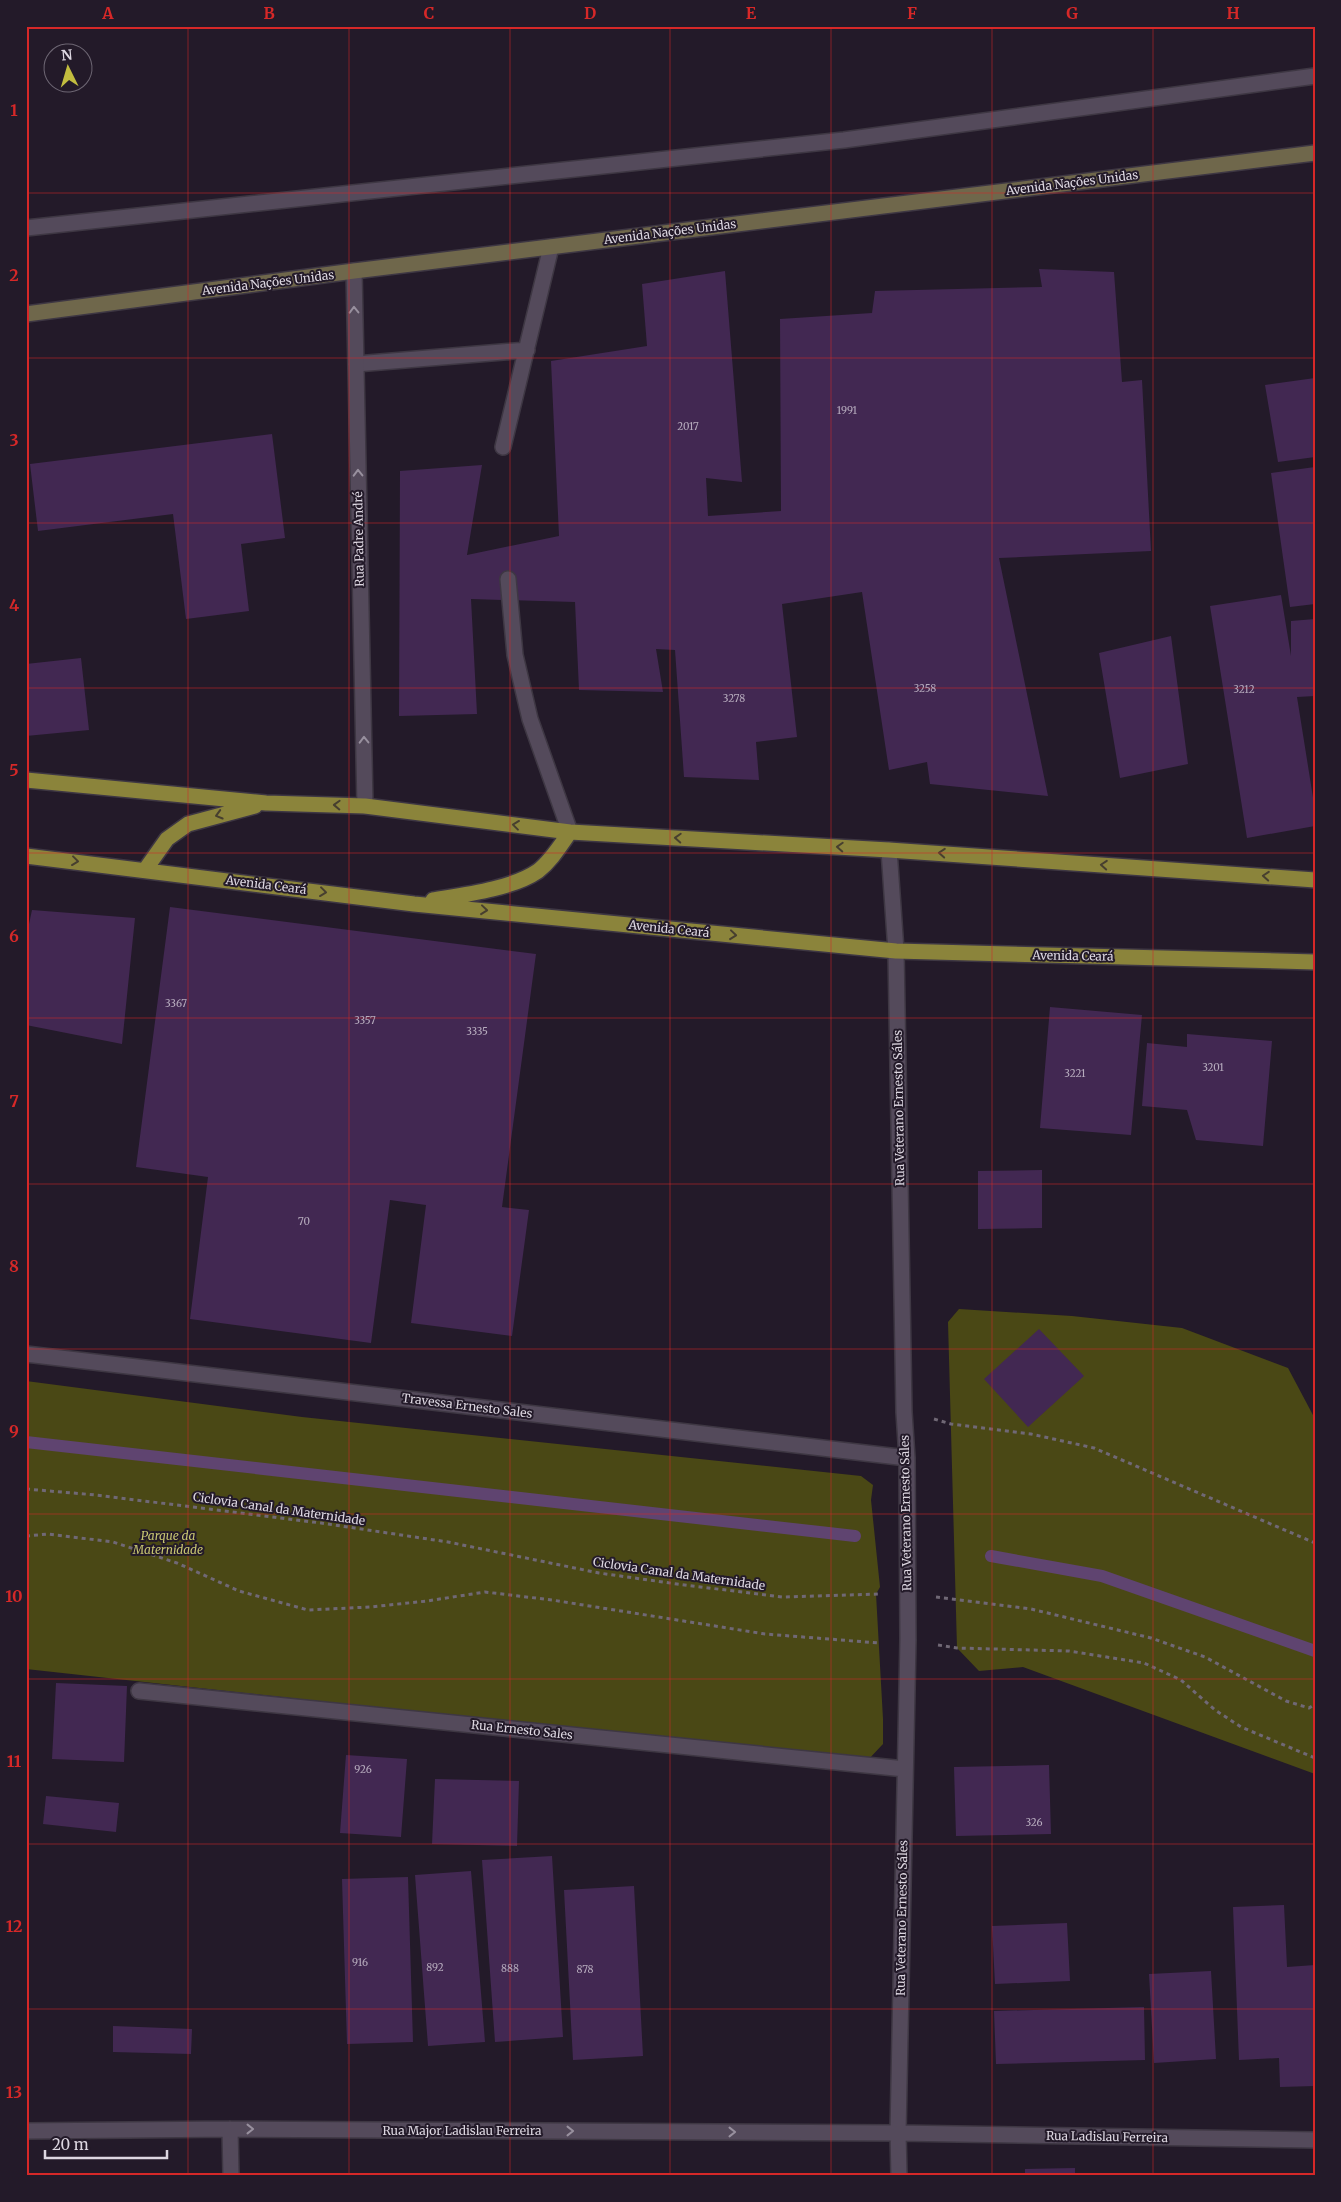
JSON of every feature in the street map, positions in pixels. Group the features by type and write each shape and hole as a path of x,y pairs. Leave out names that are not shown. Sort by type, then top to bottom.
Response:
{"main road":[{"path":"26,780 266,803 365,806 570,832 889,850 1315,880"},
{"path":"145,870 167,838 188,824 266,803"},
{"path":"414,904 504,886 536,872 550,860 570,832"},
{"name":"Avenida Ceará","path":"26,856 414,904 896,951 1315,962"}],"street":[{"path":"26,228 844,140 1315,76"},
{"name":"Avenida Nações Unidas","path":"26,314 552,246 1315,153"},
{"path":"504,447 552,246"},
{"name":"Rua Padre André","path":"354,271 365,806"},
{"path":"356,364 527,350"},
{"path":"508,579 515,655 530,719 570,832"},
{"name":"Rua Veterano Ernesto Sáles","path":"889,850 896,951 904,1412 907,1458 908,1640 898,2134 899,2176"},
{"name":"Travessa Ernesto Sales","path":"26,1354 907,1458"},
{"name":"Rua Ernesto Sales","path":"139,1691 905,1770"},
{"path":"230,2129 231,2176"},
{"name":"Rua Major Ladislau Ferreira","path":"26,2131 230,2129 898,2134"},
{"name":"Rua Ladislau Ferreira","path":"898,2134 1315,2140"}],"path":[{"path":"904,1412 951,1424 1031,1434 1094,1448 1315,1543"},
{"name":"Ciclovia Canal da Maternidade","path":"26,1489 96,1494 321,1523 448,1542 599,1573 782,1597 907,1593 1031,1609 1151,1638 1205,1657 1286,1701 1309,1708 1315,1704"},
{"path":"26,1536 48,1534 113,1542 176,1562 239,1591 308,1610 389,1605 485,1592 552,1600 765,1634 878,1643 908,1640 957,1648 1069,1651 1144,1663 1181,1680 1216,1710 1241,1727 1315,1758"}],"green space":[{"path":"959,1309 1072,1316 1182,1328 1288,1368 1314,1417 1315,1774 1023,1667 979,1671 957,1648 948,1322"},
{"name":"Parque da Maternidade","path":"26,1381 302,1417 861,1476 873,1485 871,1500 880,1587 876,1594 883,1744 867,1761 26,1669"}],"building":[{"path":"1039,269 1114,272 1122,382 1142,380 1151,551 999,558 1048,796 930,784 927,762 889,770 862,592 782,604 797,737 756,742 759,780 684,777 675,650 656,649 663,692 579,690 575,602 471,599 477,714 399,716 400,471 482,465 467,555 559,536 551,361 647,346 642,284 725,271 742,482 706,478 708,516 781,511 780,319 872,313 875,291 1042,287"},
{"path":"1315,378 1315,457 1278,462 1265,385"},
{"path":"272,434 285,538 241,544 249,611 186,619 173,514 38,531 30,464"},
{"path":"1315,467 1315,604 1290,607 1271,473"},
{"path":"1281,595 1291,656 1291,621 1315,619 1315,696 1297,697 1315,810 1315,826 1247,838 1210,606"},
{"path":"1171,636 1188,764 1120,778 1099,653"},
{"path":"81,658 89,730 26,736 26,664"},
{"path":"170,907 536,954 502,1207 529,1210 512,1336 411,1323 426,1205 390,1200 371,1343 190,1319 208,1177 136,1167"},
{"path":"32,910 135,918 122,1044 26,1025 26,938"},
{"path":"1050,1007 1142,1015 1131,1135 1040,1128"},
{"path":"1187,1034 1272,1041 1263,1146 1196,1140 1187,1110 1142,1106 1147,1043 1187,1047"},
{"path":"1042,1170 1042,1228 978,1229 978,1171"},
{"path":"1039,1329 1084,1376 1028,1427 984,1379"},
{"path":"56,1683 127,1686 124,1762 52,1759"},
{"path":"346,1755 407,1759 401,1837 340,1833"},
{"path":"1049,1765 1051,1834 956,1836 954,1767"},
{"path":"435,1779 519,1781 517,1846 432,1844"},
{"path":"46,1796 119,1803 116,1832 43,1824"},
{"path":"552,1856 563,2037 495,2042 482,1860"},
{"path":"471,1871 485,2042 428,2046 415,1875"},
{"path":"408,1877 413,2042 347,2044 342,1879"},
{"path":"634,1886 643,2056 573,2060 564,1890"},
{"path":"1284,1905 1287,1967 1315,1965 1315,2086 1280,2087 1279,2058 1239,2060 1233,1907"},
{"path":"1067,1923 1070,1981 995,1984 992,1926"},
{"path":"1211,1971 1216,2059 1154,2063 1149,1974"},
{"path":"1144,2007 1145,2060 996,2064 994,2011"},
{"path":"113,2026 192,2029 191,2054 113,2052"},
{"path":"1075,2168 1075,2176 1025,2176 1025,2169"}],"waterway":[{"path":"26,1442 855,1536"},
{"path":"991,1556 1102,1576 1315,1651"}]}
